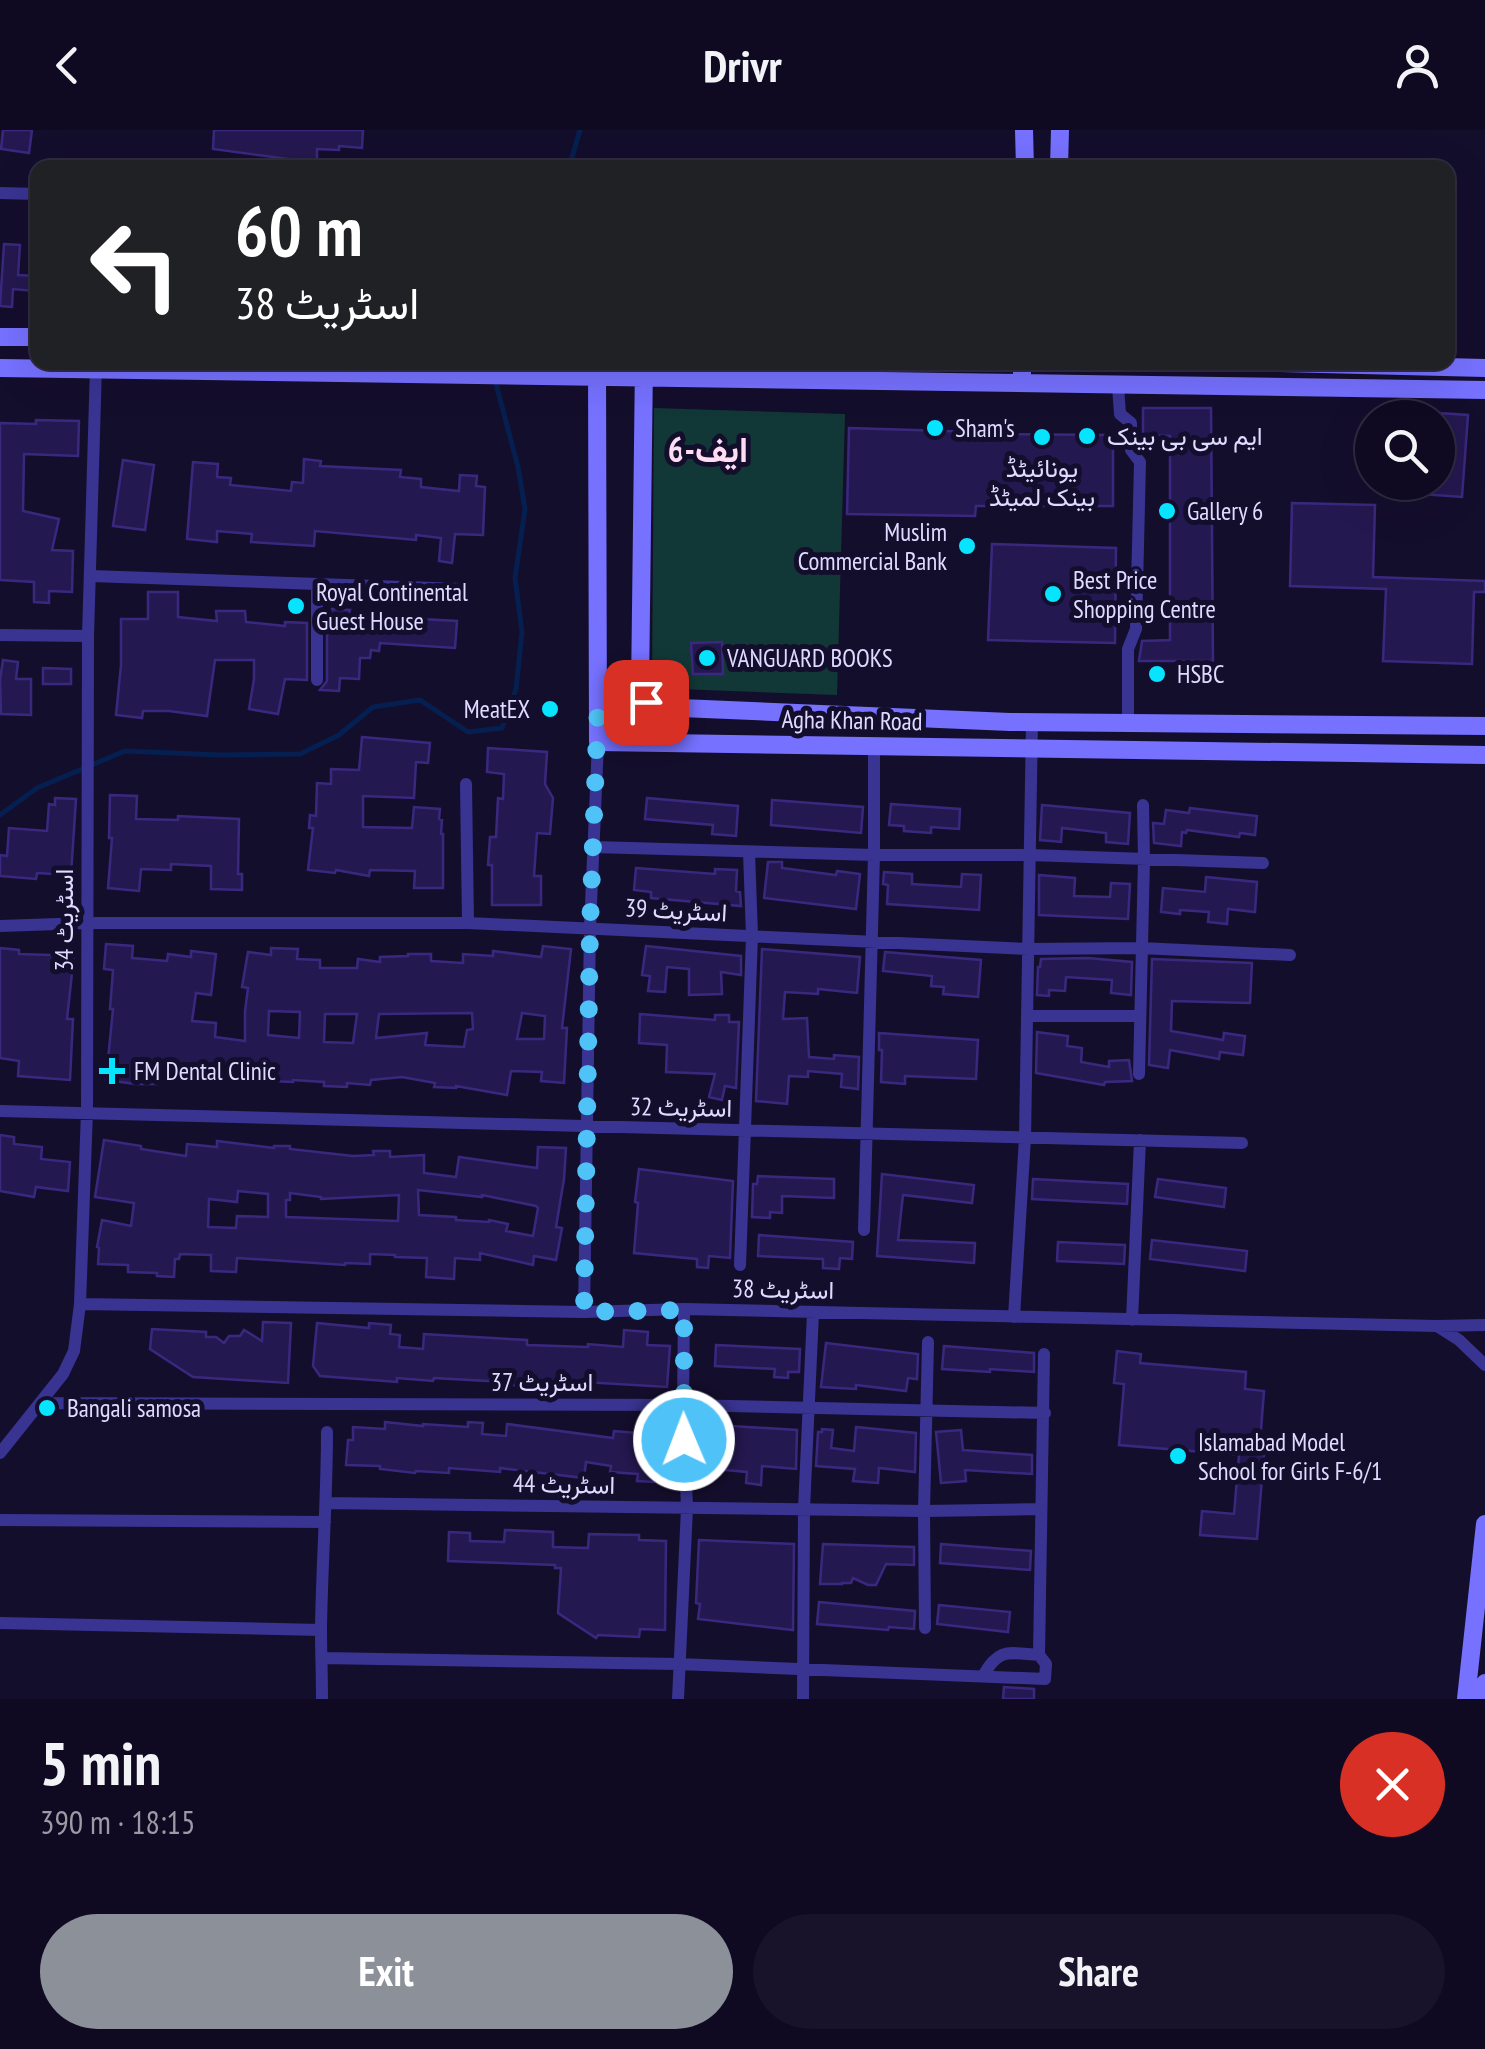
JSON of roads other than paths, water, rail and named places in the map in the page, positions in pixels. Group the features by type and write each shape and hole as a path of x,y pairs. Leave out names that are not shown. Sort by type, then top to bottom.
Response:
{"street":[{"path":"1024,130 1024,160"},
{"path":"1060,130 1060,160"},
{"path":"0,193 30,194"},
{"path":"0,337 30,338"},
{"path":"0,368 30,367"},
{"path":"1455,367 1485,368"},
{"name":"اسٹریٹ 34","path":"0,1453 63,1374 74,1350 80,1304 87,1111 88,636 96,370"},
{"path":"251,370 504,376 644,370 1022,384 1485,390"},
{"path":"584,1312 590,928 598,742 597,370"},
{"path":"644,370 640,690 652,704 654,742"},
{"path":"1022,370 1022,384"},
{"path":"1056,384 1057,370"},
{"path":"1369,388 1370,370"},
{"path":"1118,386 1120,414 1131,423 1131,450 1140,462 1136,629 1128,649 1128,722"},
{"path":"92,576 461,589"},
{"path":"317,584 317,680"},
{"path":"0,635 88,636"},
{"name":"Agha Khan Road","path":"598,705 610,713 652,704 1032,722 1485,726"},
{"path":"843,745 844,715"},
{"path":"1014,1318 1025,1138 1032,722"},
{"name":"Agha Khan Road","path":"598,742 1485,755"},
{"path":"864,1230 874,746"},
{"path":"466,784 468,923"},
{"path":"1140,1074 1143,805"},
{"path":"593,847 874,856 1030,855 1262,864"},
{"path":"740,1265 752,936 749,852"},
{"name":"اسٹریٹ 39","path":"0,926 468,923 1028,949 1141,948 1290,955"},
{"path":"1026,1016 1140,1016"},
{"name":"اسٹریٹ 32","path":"0,1110 1242,1142"},
{"path":"1132,1320 1140,1140"},
{"name":"اسٹریٹ 38","path":"80,1304 684,1310 1485,1325"},
{"path":"678,1699 687,1508 684,1310"},
{"path":"803,1699 804,1510 814,1313"},
{"path":"1437,1326 1459,1340 1485,1365"},
{"path":"925,1628 928,1342"},
{"path":"322,1658 679,1664 1045,1678 1046,1664 1038,1654 1044,1354"},
{"name":"اسٹریٹ 37","path":"40,1403 683,1405 1044,1413"},
{"path":"322,1699 327,1432"},
{"name":"اسٹریٹ 44","path":"327,1503 1040,1510"},
{"path":"0,1520 324,1522"},
{"path":"1466,1699 1485,1524"},
{"path":"0,1622 321,1630"},
{"path":"983,1676 992,1659 1002,1653 1038,1654"},
{"path":"1483,1699 1485,1683"}],"waterway":[{"path":"571,160 580,130"},
{"path":"0,815 37,788 125,751 300,754 339,735 373,707 420,700 468,732 502,728 516,689 522,632 515,578 525,509 495,380"}],"place":[{"name":"Sham's","path":"935,428"},
{"name":"ایم سی بی بینک","path":"1087,436"},
{"name":"یونائیٹڈ بینک لمیٹڈ","path":"1042,437"},
{"name":"Gallery 6","path":"1167,511"},
{"name":"Muslim Commercial Bank","path":"967,546"},
{"name":"Best Price Shopping Centre","path":"1053,594"},
{"name":"Royal Continental Guest House","path":"296,606"},
{"name":"VANGUARD BOOKS","path":"707,658"},
{"name":"HSBC","path":"1157,674"},
{"name":"MeatEX","path":"550,709"},
{"name":"FM Dental Clinic","path":"112,1071"},
{"name":"Bangali samosa","path":"47,1408"},
{"name":"Islamabad Model School for Girls F-6/1","path":"1178,1456"}],"district":[{"name":"ایف-6","path":"708,450"}]}
